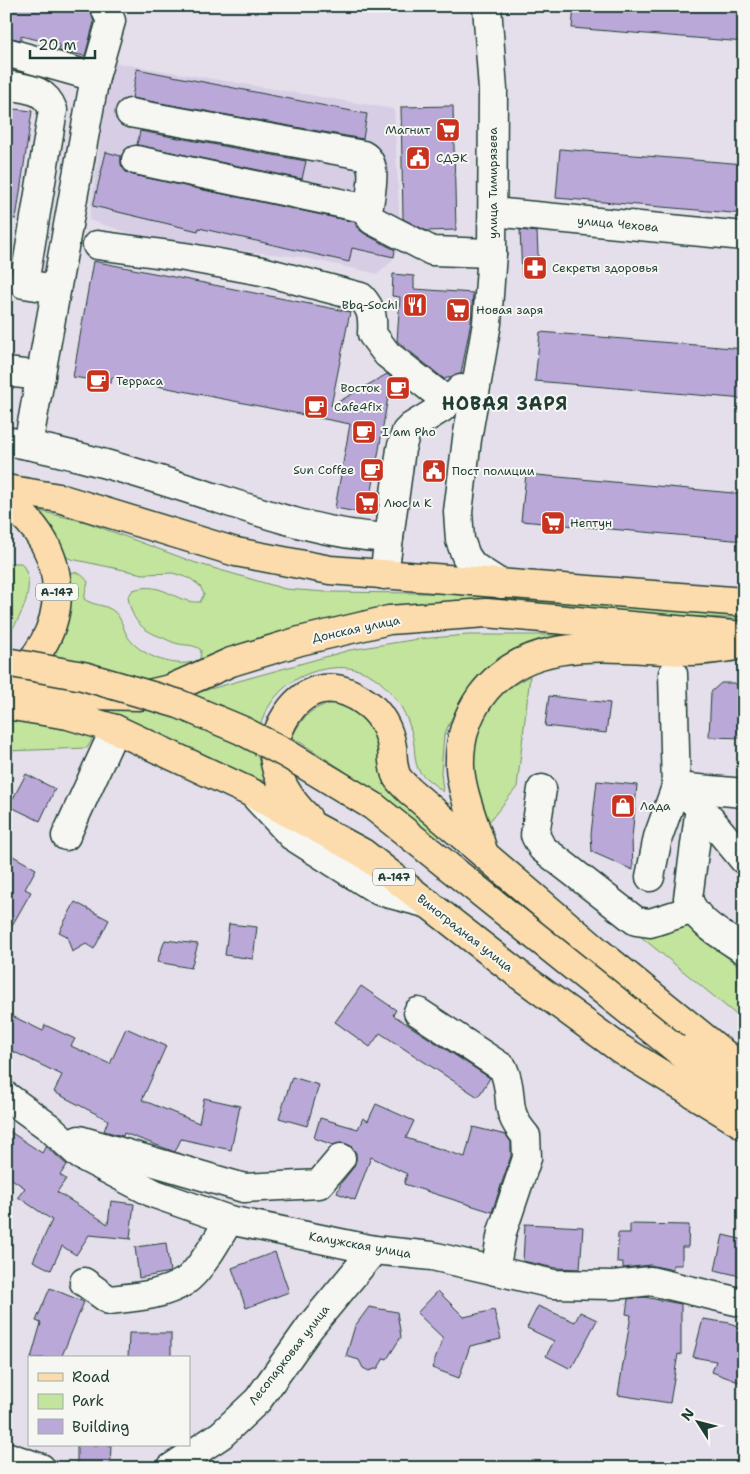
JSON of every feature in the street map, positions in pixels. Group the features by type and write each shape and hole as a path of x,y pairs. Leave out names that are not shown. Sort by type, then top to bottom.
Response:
{"main road":[{"path":"6,489 59,498 236,552 330,570 744,602"},
{"name":"А-147","path":"6,502 19,510 34,526 45,543 56,576 57,603 53,624 45,643 33,660 6,683"},
{"name":"Донская улица","path":"6,698 40,694 140,696 170,689 231,662 283,646 389,620 486,613 744,636"},
{"path":"483,851 464,790 460,768 461,747 466,725 475,706 487,688 504,673 522,662 542,654 585,647 692,651 744,646"},
{"path":"6,662 83,676 180,704 241,730 287,754 373,806 744,1106"},
{"name":"А-147","path":"318,828 296,807 284,788 276,768 274,753 278,730 290,709 306,694 321,688 329,688 355,695 376,712 389,735 392,762 398,778 410,791 483,851 596,950 744,1070"},
{"name":"Виноградная улица","path":"6,705 68,715 115,729 252,793 363,853 518,974 619,1048 744,1125"}],"street":[{"path":"104,6 111,21 95,76 41,376 17,443 110,463 284,520 361,537 389,538"},
{"name":"улица Тимирязева","path":"487,6 493,90 492,253 487,323 466,439 458,512 460,540 466,556 473,566 501,584"},
{"path":"6,52 95,76"},
{"path":"6,85 39,92 49,100 53,110 15,283 56,290"},
{"path":"130,113 363,155 369,158 372,166 368,209 368,214 372,220 432,251 492,253"},
{"path":"136,160 368,209"},
{"name":"улица Чехова","path":"493,212 744,236"},
{"path":"96,246 185,257 262,271 360,297 370,307 373,318 372,334 387,354 441,408 442,414 454,419 461,427 466,439"},
{"name":"улица Тимирязева","path":"384,575 401,449 406,432 441,408 460,391 481,359"},
{"path":"6,372 41,376"},
{"path":"650,877 658,837 676,787 673,674"},
{"path":"66,836 115,729"},
{"path":"676,787 744,793"},
{"path":"676,787 700,807 744,860"},
{"path":"542,789 535,835 542,848 636,921 650,923 691,910"},
{"path":"252,793 292,836 379,891 430,904"},
{"path":"700,807 688,898 691,910 699,918 744,950"},
{"path":"418,1012 503,1068 508,1079 510,1114 514,1123 526,1136 527,1158 502,1232 495,1271"},
{"name":"Калужская улица","path":"6,1096 50,1128 80,1155 146,1190 230,1220 374,1250 432,1256 553,1284 613,1285 651,1281 744,1303"},
{"path":"50,1128 80,1141 244,1188 319,1184 341,1158"},
{"path":"84,1282 109,1300 154,1295 185,1282 210,1252 230,1220"},
{"name":"Лесопарковая улица","path":"171,1468 221,1435 258,1400 310,1327 374,1250"},
{"path":"6,1456 41,1468"}],"shaded area":[{"path":"111,62 394,109 400,228 392,261 378,274 301,257 156,242 89,220"}],"green space":[{"path":"22,507 86,522 196,563 285,589 326,592 507,594 744,610 744,619 483,605 147,685 34,662 68,573 74,572 84,577 88,582 84,599 109,608 115,613 120,619 126,634 134,644 141,650 161,660 171,662 182,663 200,659 201,650 193,646 172,642 142,627 132,612 128,597 133,590 153,588 183,600 200,602 204,594 200,586 191,579 173,573 143,574 71,559 53,551"},
{"path":"21,563 26,572 28,591 22,612 6,638 6,565"},
{"path":"468,635 567,635 698,641 568,643 473,686 458,705 444,735 441,772 443,792 418,769 411,730 405,714 396,700 379,681 369,674 351,668 332,668 303,676 280,692 271,703 264,715 256,745 265,777 261,782 92,708 147,703 203,691 350,650 418,639"},
{"path":"530,676 517,787 489,822 478,805 473,787 472,769 475,729 490,705 505,691"},
{"path":"337,703 352,708 363,717 371,729 383,771 395,798 440,835 436,840 343,770 292,737 300,723 315,709"},
{"path":"6,714 48,723 89,736 92,740 87,748 6,751"},
{"path":"524,841 636,907 683,923 737,965 738,983 744,990 744,1021"}],"building":[{"path":"6,6 89,6 94,22 85,56 59,51 60,45 21,36 21,40 6,37"},
{"path":"574,6 744,6 744,42 572,28"},
{"path":"137,69 367,114 363,139 132,98"},
{"path":"453,106 456,230 427,231 403,219 401,107"},
{"path":"6,108 32,111 16,219 6,218"},
{"path":"140,131 306,161 302,179 137,145"},
{"path":"560,149 744,164 744,214 556,198"},
{"path":"106,152 121,156 121,165 126,172 133,175 355,222 357,228 365,234 395,250 394,257 352,248 349,262 199,228 198,231 93,206"},
{"path":"520,230 537,232 539,275 522,276"},
{"path":"93,261 350,312 331,406 387,374 405,388 388,397 368,514 335,508 350,424 112,377 111,383 73,377"},
{"path":"393,274 414,276 414,289 473,293 471,321 461,374 444,379 397,341 400,297 392,296"},
{"path":"540,332 744,349 744,399 535,381"},
{"path":"526,474 744,494 744,541 521,521"},
{"path":"721,683 735,683 744,693 744,738 709,737 711,692"},
{"path":"549,696 610,703 606,733 545,726"},
{"path":"26,774 55,789 40,821 9,806"},
{"path":"597,781 637,785 632,838 633,870 592,852 591,834"},
{"path":"6,852 36,869 25,889 31,892 6,936"},
{"path":"75,902 109,920 94,949 86,944 72,952 67,936 59,932"},
{"path":"229,924 257,927 253,959 225,955"},
{"path":"165,940 198,944 191,968 157,962"},
{"path":"361,986 396,1010 393,1015 490,1078 478,1097 380,1033 370,1047 335,1022"},
{"path":"6,1013 43,1031 45,1025 75,1039 71,1046 110,1064 126,1028 166,1046 142,1100 199,1123 204,1098 240,1106 231,1150 181,1139 175,1152 124,1133 123,1136 104,1131 108,1120 54,1092 62,1075 6,1048"},
{"path":"292,1077 319,1085 307,1126 279,1118"},
{"path":"376,1104 414,1121 406,1138 465,1157 473,1127 506,1135 511,1142 511,1156 492,1212 404,1184 407,1174 371,1157 355,1200 337,1193 341,1183 353,1168 356,1153 351,1146 344,1143 333,1145 314,1138 320,1118 358,1129 363,1118 368,1121"},
{"path":"6,1129 42,1153 46,1146 67,1165 60,1175 66,1179 57,1192 108,1224 111,1201 134,1204 130,1238 132,1239 89,1235 76,1255 62,1246 51,1270 33,1261 52,1220 18,1197 25,1188 6,1175"},
{"path":"525,1224 583,1227 580,1269 555,1268 523,1261"},
{"path":"630,1224 689,1225 688,1247 682,1247 682,1265 673,1265 673,1270 650,1265 623,1268 623,1262 617,1262 618,1233 630,1233"},
{"path":"723,1235 744,1240 744,1277 715,1270"},
{"path":"166,1243 170,1272 139,1278 135,1247"},
{"path":"275,1252 289,1292 246,1308 232,1268"},
{"path":"50,1288 84,1302 62,1356 32,1356 41,1323 36,1321"},
{"path":"438,1291 464,1317 494,1310 501,1339 470,1346 459,1378 432,1368 443,1338 417,1313"},
{"path":"644,1297 681,1304 681,1355 678,1354 670,1403 618,1395 631,1315 626,1314 628,1299"},
{"path":"538,1306 575,1322 580,1312 597,1320 571,1369 546,1356 554,1341 527,1328"},
{"path":"369,1307 397,1312 401,1337 387,1359 384,1358 378,1368 369,1371 363,1368 359,1360 346,1356 355,1326"},
{"path":"703,1319 730,1323 744,1329 744,1384 712,1372 716,1361 693,1357"},
{"path":"129,1333 171,1333 171,1356 128,1356"},
{"path":"77,1446 111,1446 110,1468 77,1468"}],"place":[{"name":"Магнит","path":"448,130"},
{"name":"СДЭК","path":"418,158"},
{"name":"Секреты здоровья","path":"535,268"},
{"name":"Bbq-Sochi","path":"415,305"},
{"name":"Новая заря","path":"458,310"},
{"name":"Терраса","path":"98,381"},
{"name":"Восток","path":"398,388"},
{"name":"Cafe4fix","path":"316,407"},
{"name":"I am Pho","path":"364,432"},
{"name":"Sun Coffee","path":"372,470"},
{"name":"Пост полиции","path":"434,471"},
{"name":"Люс и К","path":"367,503"},
{"name":"Нептун","path":"553,523"},
{"name":"Лада","path":"623,806"}],"district":[{"name":"НОВАЯ ЗАРЯ","path":"505,404"}]}
